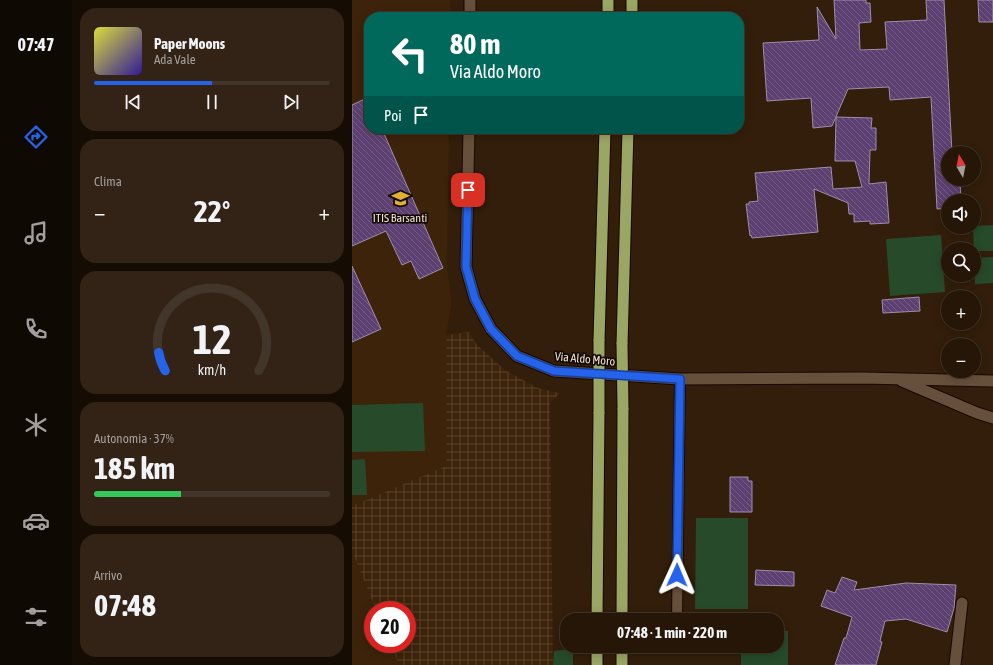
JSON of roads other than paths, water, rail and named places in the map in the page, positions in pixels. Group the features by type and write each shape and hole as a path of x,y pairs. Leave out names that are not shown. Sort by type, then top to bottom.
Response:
{"highway":[{"path":"608,0 608,12"},
{"path":"632,0 632,12"},
{"path":"597,613 599,341 605,134"},
{"path":"622,613 622,344 628,134"},
{"path":"597,653 597,665"},
{"path":"622,653 622,665"}],"street":[{"path":"470,0 470,12"},
{"name":"Via Aldo Moro","path":"468,134 466,267 475,299 491,329 517,356 554,371 680,379 896,379 993,381"},
{"name":"Via Aldo Moro","path":"896,379 977,413 993,418"},
{"path":"955,665 962,604"}],"lane":[{"path":"677,613 680,379"}],"place":[{"name":"ITIS Barsanti","path":"400,199"}]}
